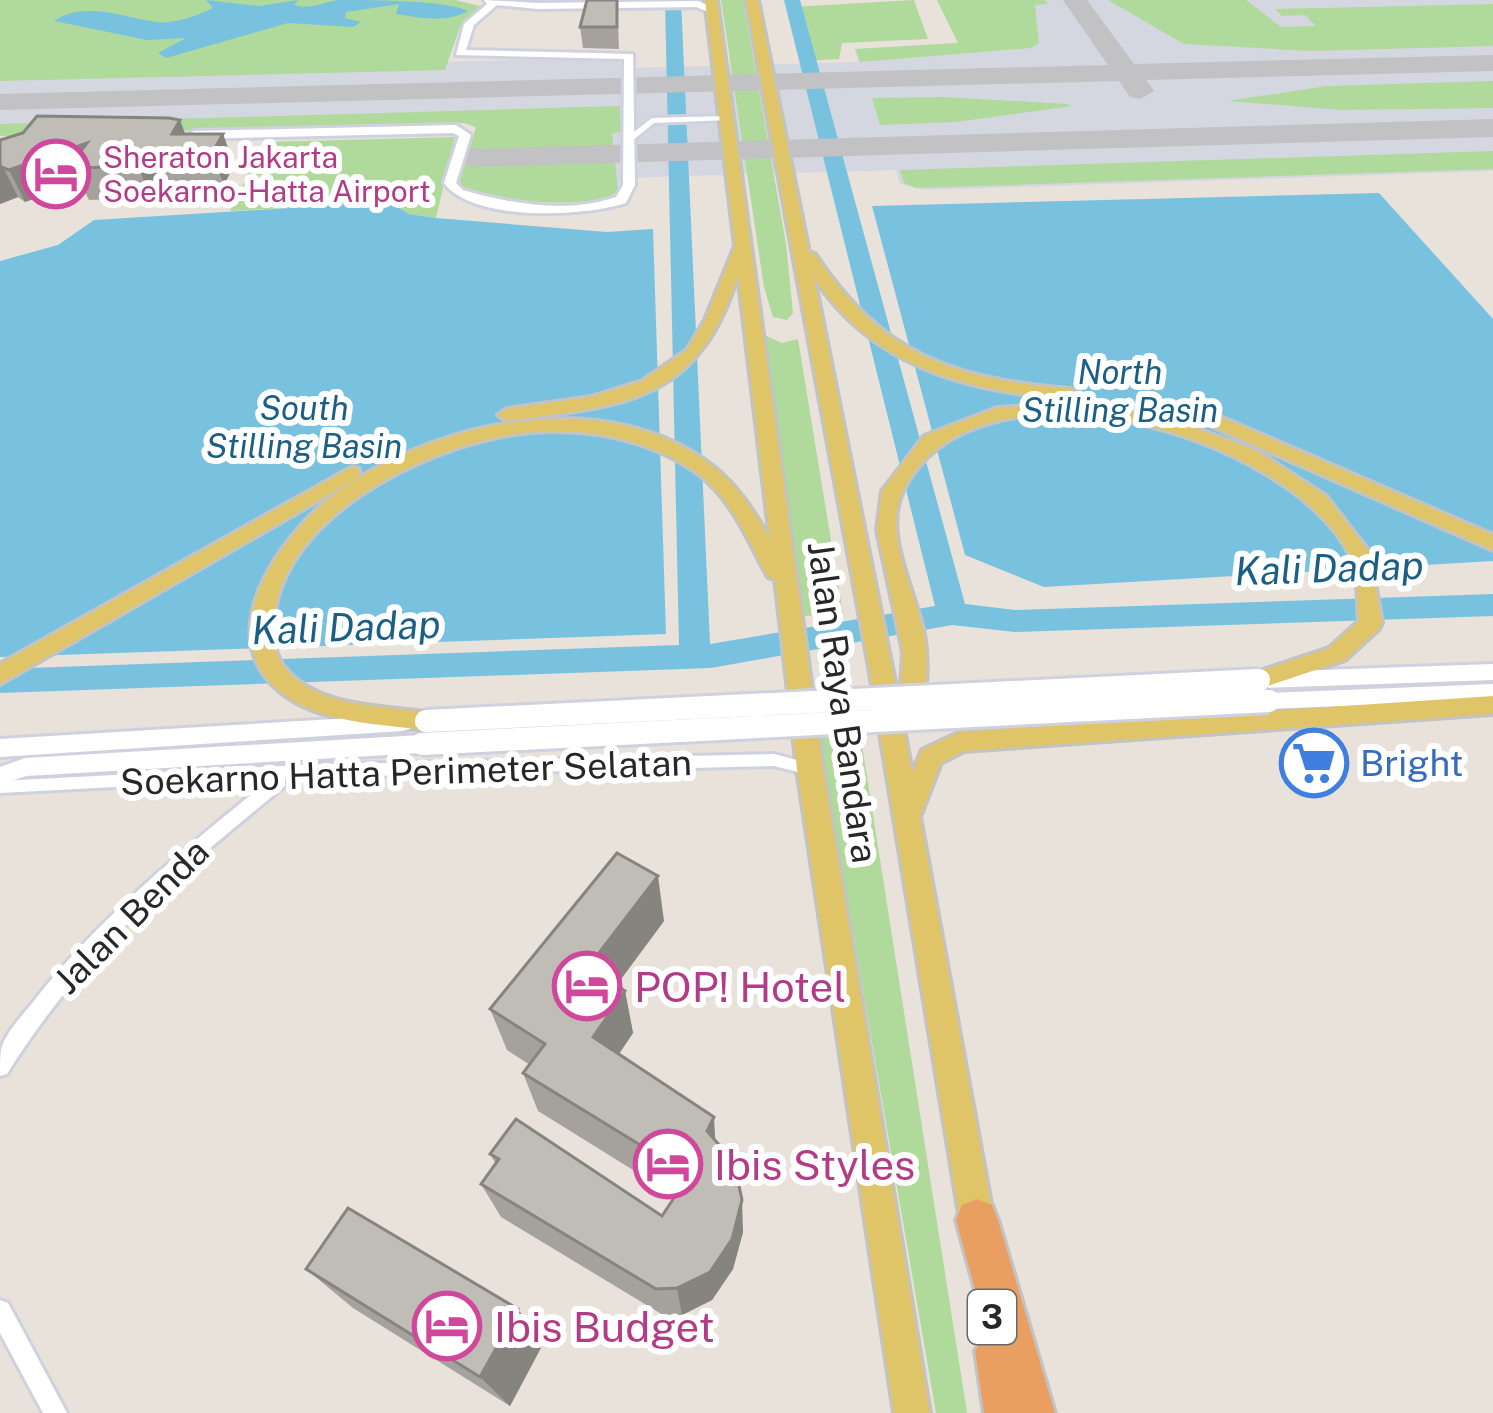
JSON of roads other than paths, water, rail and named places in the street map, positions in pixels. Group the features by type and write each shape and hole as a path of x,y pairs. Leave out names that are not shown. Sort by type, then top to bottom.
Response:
{"highway":[{"name":"3","path":"977,1220 1007,1413"},
{"path":"977,1220 1032,1413"}],"main road":[{"name":"Jalan Raya Bandara","path":"754,1 881,667 977,1220"},
{"name":"Jalan Raya Bandara","path":"711,5 810,769 912,1413"},
{"path":"799,239 822,281 859,326 886,348 939,373 1013,390 1142,402 1214,420 1493,543"},
{"path":"0,675 388,453 478,421 608,398 666,373 696,350 709,332 742,242"},
{"path":"899,770 909,742 915,652 886,522 892,492 907,462 934,439 981,419 1061,408 1148,417 1232,445 1314,498 1358,548 1372,577 1376,596 1371,623 1337,654 1264,691"},
{"path":"424,733 299,690 274,671 262,624 265,600 285,558 309,527 351,491 416,455 523,428 599,429 643,437 703,467 743,511 787,602"},
{"path":"908,818 925,766 938,751 960,742 1493,705"}],"street":[{"path":"532,0 612,0"},
{"path":"182,135 456,129 465,135 451,183 458,193 527,205 609,205 626,196 626,55 472,54 459,52 464,33 498,1 711,5"},
{"path":"629,139 641,124 662,119 725,118"},
{"path":"0,776 25,767 424,733 1264,691 1493,672"},
{"path":"1264,691 1493,692"},
{"name":"Soekarno Hatta Perimeter Selatan","path":"0,748 424,733"},
{"name":"Soekarno Hatta Perimeter Selatan","path":"0,787 302,772 774,760 810,769"},
{"name":"Jalan Benda","path":"0,1067 48,998 119,921 279,781"},
{"path":"0,1311 55,1413"}],"water":[{"path":"206,0 259,6 298,0 294,5 306,7 338,0 406,1 468,11 424,18 396,14 399,4 346,12 345,18 361,22 353,27 288,23 166,58 158,53 186,38 147,40 54,21 91,11 171,22 213,8"},
{"name":"North Stilling Basin","path":"1379,193 1493,319 1493,561 1044,587 965,555 872,206"},
{"name":"South Stilling Basin","path":"389,202 409,214 436,218 607,232 653,229 666,634 0,657 0,261 58,245 94,220"}],"waterway":[{"name":"Kali Dadap","path":"673,0 695,656"},
{"name":"Kali Dadap","path":"792,0 952,614"},
{"name":"Kali Dadap","path":"952,614 1015,621 1493,605"},
{"name":"Kali Dadap","path":"0,681 711,656 952,614"}],"place":[{"name":"Sheraton Jakarta Soekarno-Hatta Airport","path":"56,174"},
{"name":"Bright","path":"1314,763"},
{"name":"POP! Hotel","path":"587,986"},
{"name":"Ibis Styles","path":"668,1164"},
{"name":"Ibis Budget","path":"447,1326"}]}
